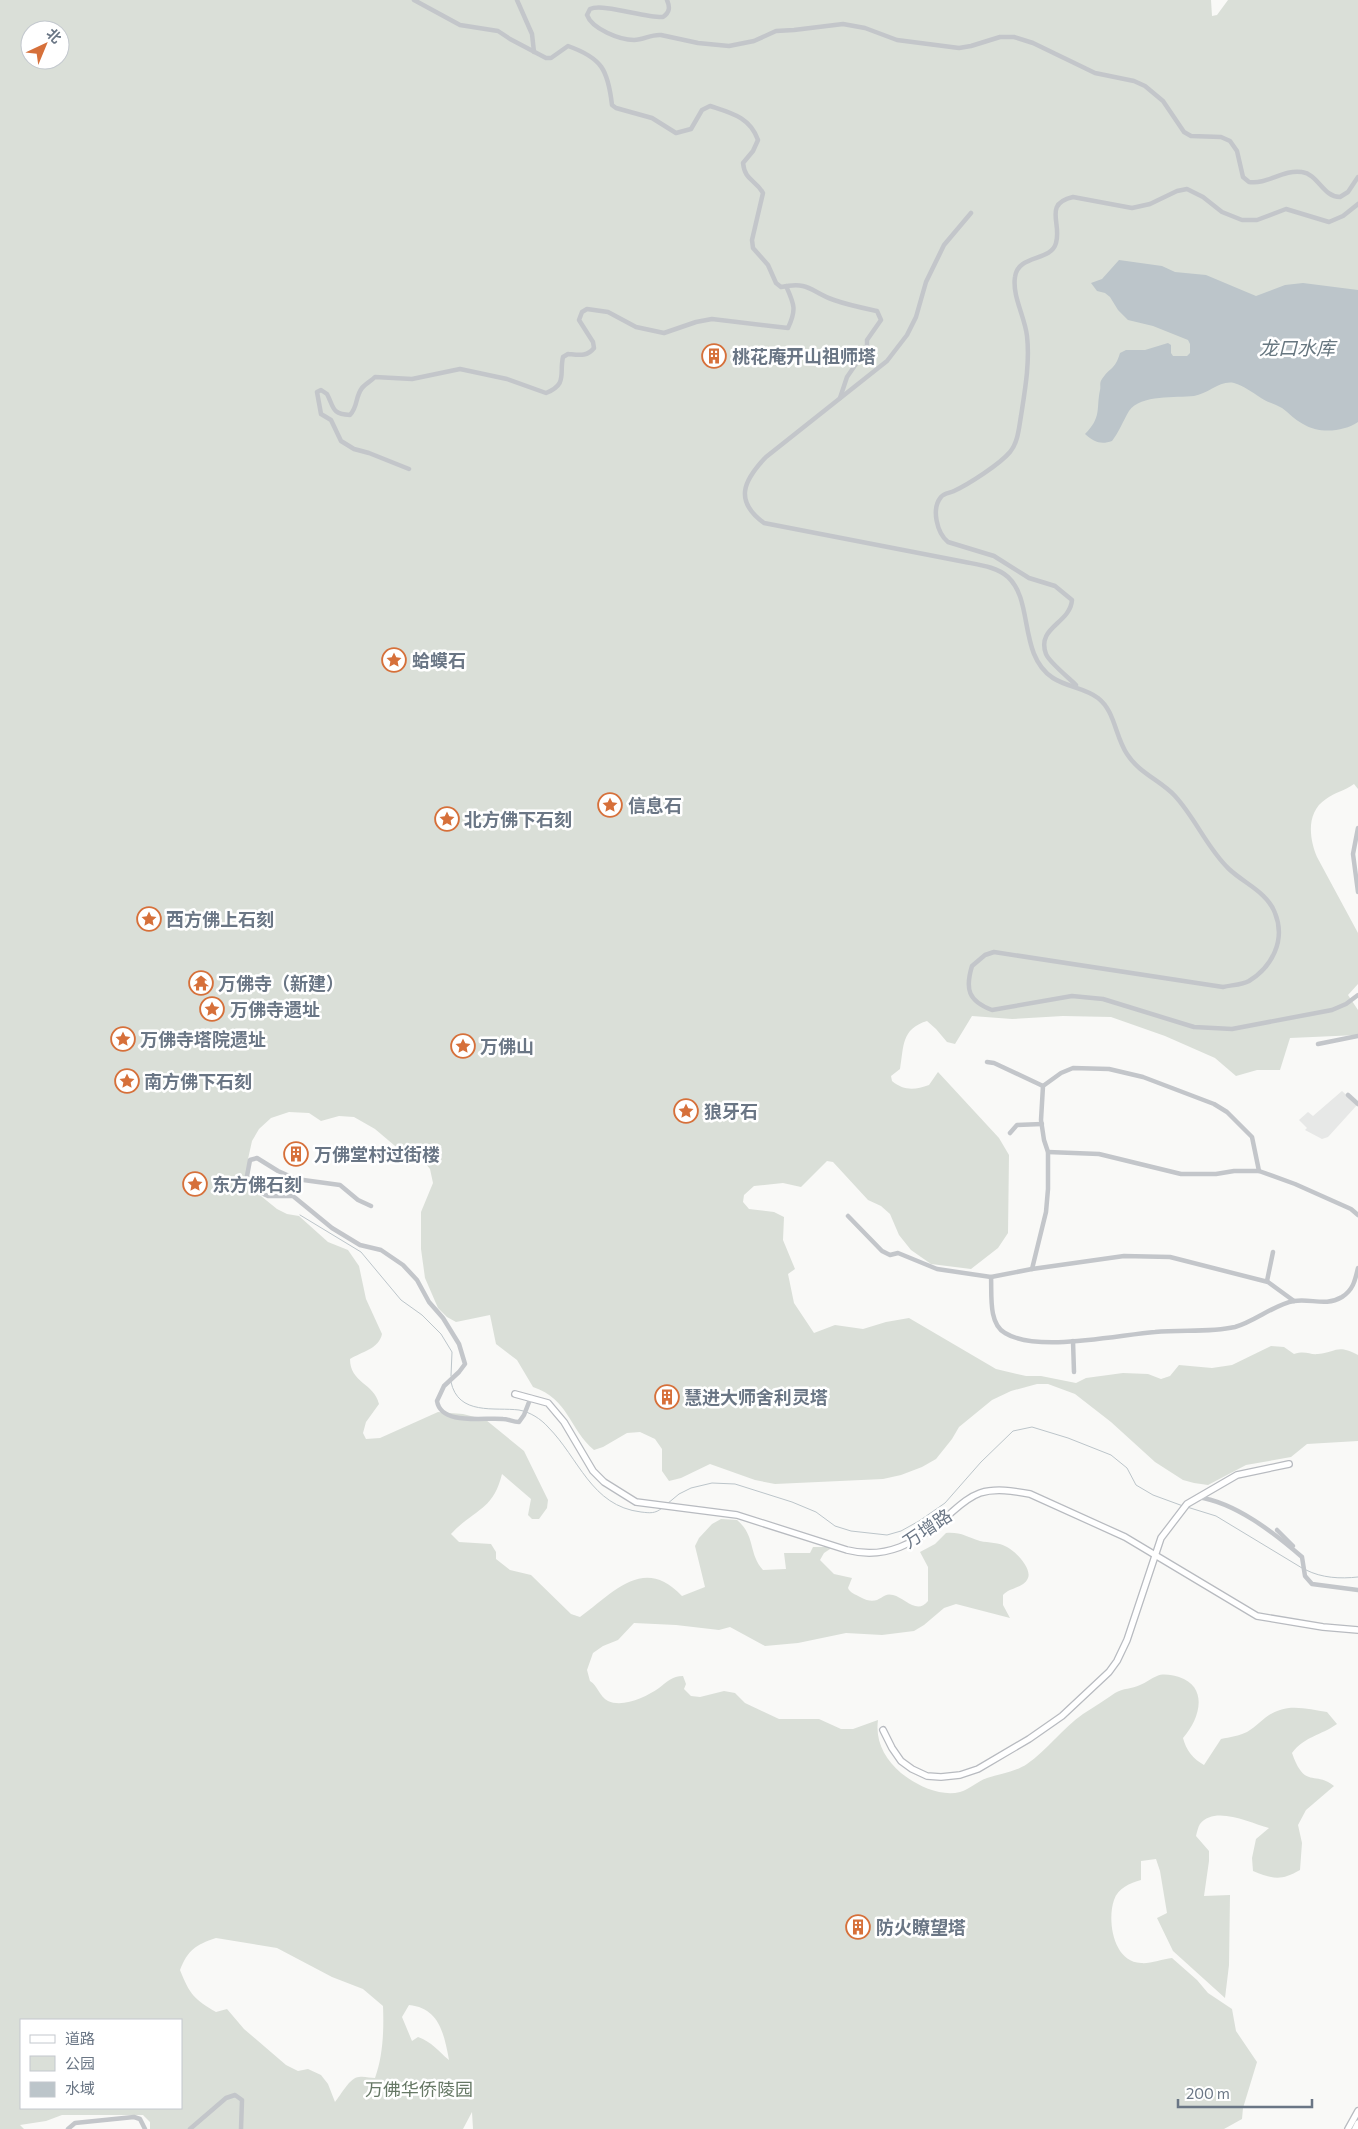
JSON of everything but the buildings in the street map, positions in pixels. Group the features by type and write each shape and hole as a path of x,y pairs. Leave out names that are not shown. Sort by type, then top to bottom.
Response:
{"street":[{"path":"414,0 460,25 498,31 546,58 551,58 568,46 586,52 595,59 609,80 612,105 616,108 652,118 676,133 691,129 702,110 710,106 739,116 754,129 758,140 743,163 747,178 763,192 752,240 753,248 768,265 776,283 781,287 797,284 808,287 832,300 877,312 881,320 867,340 867,348 847,377 839,400"},
{"path":"516,0 532,34 534,52"},
{"path":"667,0 670,7 667,14 663,16 632,14 598,7 590,9 587,15 591,22 598,26 633,40 653,34 717,46 754,41 776,31 843,24 865,28 897,40 959,48 1000,37 1014,37 1034,43 1095,72 1134,81 1145,86 1164,101 1184,132 1191,136 1221,137 1230,141 1237,150 1243,177 1249,182 1264,182 1293,172 1302,172 1313,178 1331,195 1340,197 1348,192 1358,176"},
{"path":"1078,688 1046,654 1044,640 1050,629 1069,614 1072,600 1055,586 1030,578 994,556 948,542 942,537 938,528 938,502 943,495 954,491 997,463 1011,451 1015,443 1021,416 1028,362 1027,335 1015,286 1017,270 1022,264 1054,248 1057,238 1055,210 1058,204 1065,198 1073,196 1132,208 1150,204 1187,189 1203,197 1230,216 1247,221 1256,220 1286,209 1329,222 1343,216 1358,204"},
{"path":"971,213 944,244 926,282 916,317 907,335 888,360 766,457 754,469 746,483 744,499 752,513 764,523 990,567 1007,576 1016,586 1034,656 1053,678 1098,698 1111,712 1116,734 1127,755 1142,773 1174,795 1189,813 1212,852 1231,871 1260,892 1275,913 1279,937 1271,963 1248,982 1223,987 994,952 985,955 972,966 968,987 972,999 981,1006 992,1010 1072,996 1103,999 1194,1026 1232,1029 1332,1010 1346,1004 1358,995"},
{"path":"409,469 354,449 341,440 331,420 322,414 317,392 321,390 327,394 331,406 336,412 342,415 350,415 356,410 358,396 362,388 375,377 412,379 460,369 507,379 546,393 554,390 562,380 563,357 568,354 579,356 587,354 594,348 594,342 580,320 582,312 587,309 608,312 636,327 664,333 696,322 712,319 775,328 788,328 793,318 795,307 786,286"},
{"path":"1358,828 1353,854 1358,892"},
{"path":"1318,1044 1358,1036"},
{"path":"987,1062 994,1063 1043,1086"},
{"path":"1043,1086 1061,1073 1073,1068 1109,1069 1143,1077 1214,1104 1227,1112 1252,1137 1259,1171"},
{"path":"1032,1269 1046,1212 1048,1152 1042,1124 1043,1086"},
{"path":"1348,1095 1358,1104"},
{"path":"1010,1133 1017,1125 1042,1124"},
{"path":"1048,1152 1099,1154 1181,1174 1259,1171 1295,1184 1351,1209 1358,1215"},
{"path":"371,1206 358,1200 340,1185 296,1179 257,1158 250,1160 247,1176 257,1191 268,1196 293,1196 332,1228 360,1245 381,1250 403,1265 416,1280 459,1344 465,1364 441,1390 437,1401 440,1408 452,1417 504,1419 518,1422 524,1415 530,1397"},
{"path":"848,1216 882,1252 890,1255 898,1252 937,1269 992,1277 1032,1269 1124,1256 1149,1255 1188,1260 1267,1281 1294,1301"},
{"path":"1267,1281 1273,1252"},
{"path":"992,1277 992,1310 1000,1330 1014,1337 1028,1340 1073,1341 1149,1332 1205,1331 1236,1326 1294,1301 1326,1303 1341,1298 1349,1292 1356,1283 1358,1268"},
{"path":"1073,1341 1074,1372"},
{"name":"万增路","path":"515,1394 548,1403 564,1422 593,1471 604,1482 636,1502 737,1515 847,1550 862,1554 878,1554 892,1551 910,1542 936,1526 966,1500 979,1494 995,1490 1015,1491 1030,1494 1125,1537 1257,1616 1323,1627 1358,1630"},
{"path":"883,1730 901,1761 912,1770 927,1776 941,1777 960,1775 978,1769 1030,1739 1062,1716 1109,1672 1117,1661 1127,1640 1161,1538 1179,1514 1195,1499 1237,1475 1289,1464"},
{"path":"1195,1499 1216,1500 1224,1504 1253,1521 1297,1552"},
{"path":"1277,1530 1302,1557 1305,1576 1312,1584 1358,1590"},
{"path":"190,2129 226,2098 236,2095 242,2100 241,2129"},
{"path":"1348,2129 1358,2111"},
{"path":"68,2129 75,2124 134,2117 140,2119 145,2129"},
{"path":"1355,2129 1358,2123"}],"shaded area":[{"path":"1342,1091 1357,1105 1328,1137 1322,1139 1305,1130 1307,1128 1299,1120 1308,1112 1313,1116"}],"green space":[{"name":"万佛华侨陵园","path":"0,0 1211,0 1212,16 1217,15 1228,0 1358,0 1358,789 1354,784 1320,804 1312,818 1311,834 1317,857 1358,933 1358,984 1348,995 1358,1010 1358,1035 1290,1038 1280,1070 1257,1070 1236,1076 1215,1058 1165,1036 1111,1017 1063,1016 1012,1019 972,1016 955,1044 947,1042 927,1021 912,1029 905,1039 900,1069 891,1076 892,1081 901,1087 919,1088 929,1085 938,1072 999,1138 1009,1155 1008,1233 998,1248 971,1269 931,1264 911,1250 899,1235 890,1214 881,1206 868,1200 833,1162 827,1161 801,1187 783,1183 754,1186 744,1195 743,1202 749,1209 774,1212 784,1217 783,1240 795,1269 788,1274 794,1303 814,1333 835,1325 863,1329 909,1318 996,1369 1026,1376 1041,1376 1076,1383 1086,1378 1123,1373 1148,1374 1161,1379 1170,1376 1179,1365 1212,1368 1232,1365 1271,1346 1284,1347 1294,1354 1302,1352 1318,1354 1341,1349 1358,1355 1358,1441 1307,1444 1291,1457 1246,1465 1208,1485 1194,1483 1183,1480 1155,1462 1111,1422 1075,1394 1048,1384 1037,1384 1011,1391 992,1400 959,1427 936,1459 901,1475 883,1479 775,1484 755,1480 710,1464 681,1478 669,1481 662,1471 662,1449 655,1439 640,1432 627,1433 594,1450 579,1433 562,1407 545,1392 533,1387 517,1360 496,1344 490,1315 456,1322 447,1317 438,1308 425,1278 421,1249 421,1212 433,1183 430,1169 422,1159 401,1151 375,1129 354,1117 339,1116 321,1121 309,1113 289,1112 271,1118 259,1129 252,1141 248,1159 248,1178 256,1192 277,1209 287,1214 299,1216 328,1242 348,1250 359,1266 366,1299 382,1334 373,1347 350,1359 354,1373 372,1391 379,1404 366,1422 363,1433 366,1439 380,1438 438,1412 463,1414 486,1420 524,1451 548,1500 547,1508 539,1519 532,1519 528,1515 531,1499 502,1474 498,1486 488,1503 451,1534 459,1542 491,1544 496,1552 496,1559 510,1570 531,1575 571,1614 580,1617 617,1589 642,1578 655,1578 668,1584 682,1596 705,1587 695,1546 699,1538 712,1524 721,1519 737,1520 743,1526 750,1538 758,1564 763,1570 786,1569 784,1553 810,1553 813,1547 833,1547 824,1553 820,1560 834,1574 852,1578 849,1590 872,1601 889,1594 915,1606 924,1605 928,1601 928,1567 920,1552 935,1544 946,1533 960,1534 980,1541 1004,1545 1018,1556 1028,1570 1028,1578 1023,1584 1003,1595 1003,1605 1010,1618 956,1604 944,1608 914,1631 882,1635 846,1633 798,1643 765,1646 730,1627 719,1630 634,1623 618,1640 603,1646 593,1653 587,1670 590,1681 608,1701 620,1703 641,1698 673,1678 683,1676 686,1684 684,1689 691,1696 700,1697 724,1691 735,1693 745,1703 779,1719 819,1719 841,1729 853,1729 878,1720 877,1728 882,1749 895,1768 921,1786 944,1793 964,1791 987,1778 1022,1767 1083,1714 1118,1691 1137,1686 1159,1675 1179,1677 1195,1688 1199,1704 1197,1713 1194,1722 1183,1738 1190,1754 1204,1765 1221,1739 1247,1732 1275,1712 1298,1708 1327,1712 1337,1724 1302,1743 1292,1753 1301,1772 1334,1786 1306,1810 1298,1825 1302,1843 1300,1870 1277,1878 1253,1871 1252,1858 1256,1839 1269,1828 1233,1817 1214,1816 1206,1819 1198,1828 1196,1836 1209,1851 1204,1896 1230,1895 1229,1965 1225,1998 1173,1951 1157,1918 1167,1913 1160,1871 1156,1859 1141,1861 1141,1880 1121,1889 1114,1900 1112,1908 1111,1918 1114,1939 1124,1956 1132,1961 1141,1963 1172,1958 1197,1980 1208,1993 1232,2009 1236,2031 1257,2062 1243,2108 1242,2119 1224,2129 473,2129 472,2112 463,2129 150,2129 150,2122 143,2115 62,2115 46,2121 20,2125 24,2129 0,2129","holes":["216,1938 277,1948 332,1977 363,1989 383,2006 382,2043 380,2061 375,2078 363,2077 352,2080 335,2102 328,2084 321,2075 308,2069 298,2071 286,2065 244,2029 227,2009 216,2012 202,2003 190,1991 180,1970 193,1949","409,2005 419,2007 434,2017 438,2024 445,2040 449,2060 423,2039 418,2037 412,2041 402,2017"]}],"water":[{"name":"龙口水库","path":"1119,260 1162,266 1175,272 1206,275 1256,296 1285,285 1303,283 1358,290 1358,422 1338,430 1323,430 1309,427 1282,408 1263,399 1245,387 1234,383 1224,383 1199,395 1150,399 1142,402 1129,411 1112,441 1101,443 1091,439 1085,434 1096,418 1101,382 1114,366 1120,353 1126,350 1145,350 1168,343 1171,345 1173,356 1187,356 1190,353 1188,340 1153,326 1128,320 1118,310 1110,297 1105,293 1097,291 1091,283 1102,279"}],"waterway":[{"path":"300,1215 361,1252 401,1300 422,1315 441,1334 452,1352 451,1376"},
{"path":"451,1382 455,1393 469,1405 479,1408 519,1410 539,1419 559,1439 587,1479 610,1501 624,1508 641,1512 652,1513 662,1508"},
{"path":"667,1504 679,1494 691,1488 712,1483 735,1484 792,1502 816,1512 835,1526 851,1531 887,1535 901,1531 945,1503 981,1462 1013,1431 1032,1427 1068,1438 1111,1455 1127,1468 1136,1485 1153,1495 1183,1506"},
{"path":"1187,1507 1216,1516 1302,1568"},
{"path":"1306,1570 1318,1575 1331,1577 1358,1577"}],"place":[{"name":"桃花庵开山祖师塔","path":"714,356"},
{"name":"蛤蟆石","path":"394,660"},
{"name":"信息石","path":"610,805"},
{"name":"北方佛下石刻","path":"447,819"},
{"name":"西方佛上石刻","path":"149,919"},
{"name":"万佛寺（新建）","path":"201,983"},
{"name":"万佛寺遗址","path":"212,1009"},
{"name":"万佛寺塔院遗址","path":"123,1039"},
{"name":"万佛山","path":"463,1046"},
{"name":"南方佛下石刻","path":"127,1081"},
{"name":"狼牙石","path":"686,1111"},
{"name":"万佛堂村过街楼","path":"296,1154"},
{"name":"东方佛石刻","path":"195,1184"},
{"name":"慧进大师舍利灵塔","path":"667,1397"},
{"name":"防火瞭望塔","path":"858,1927"}]}
